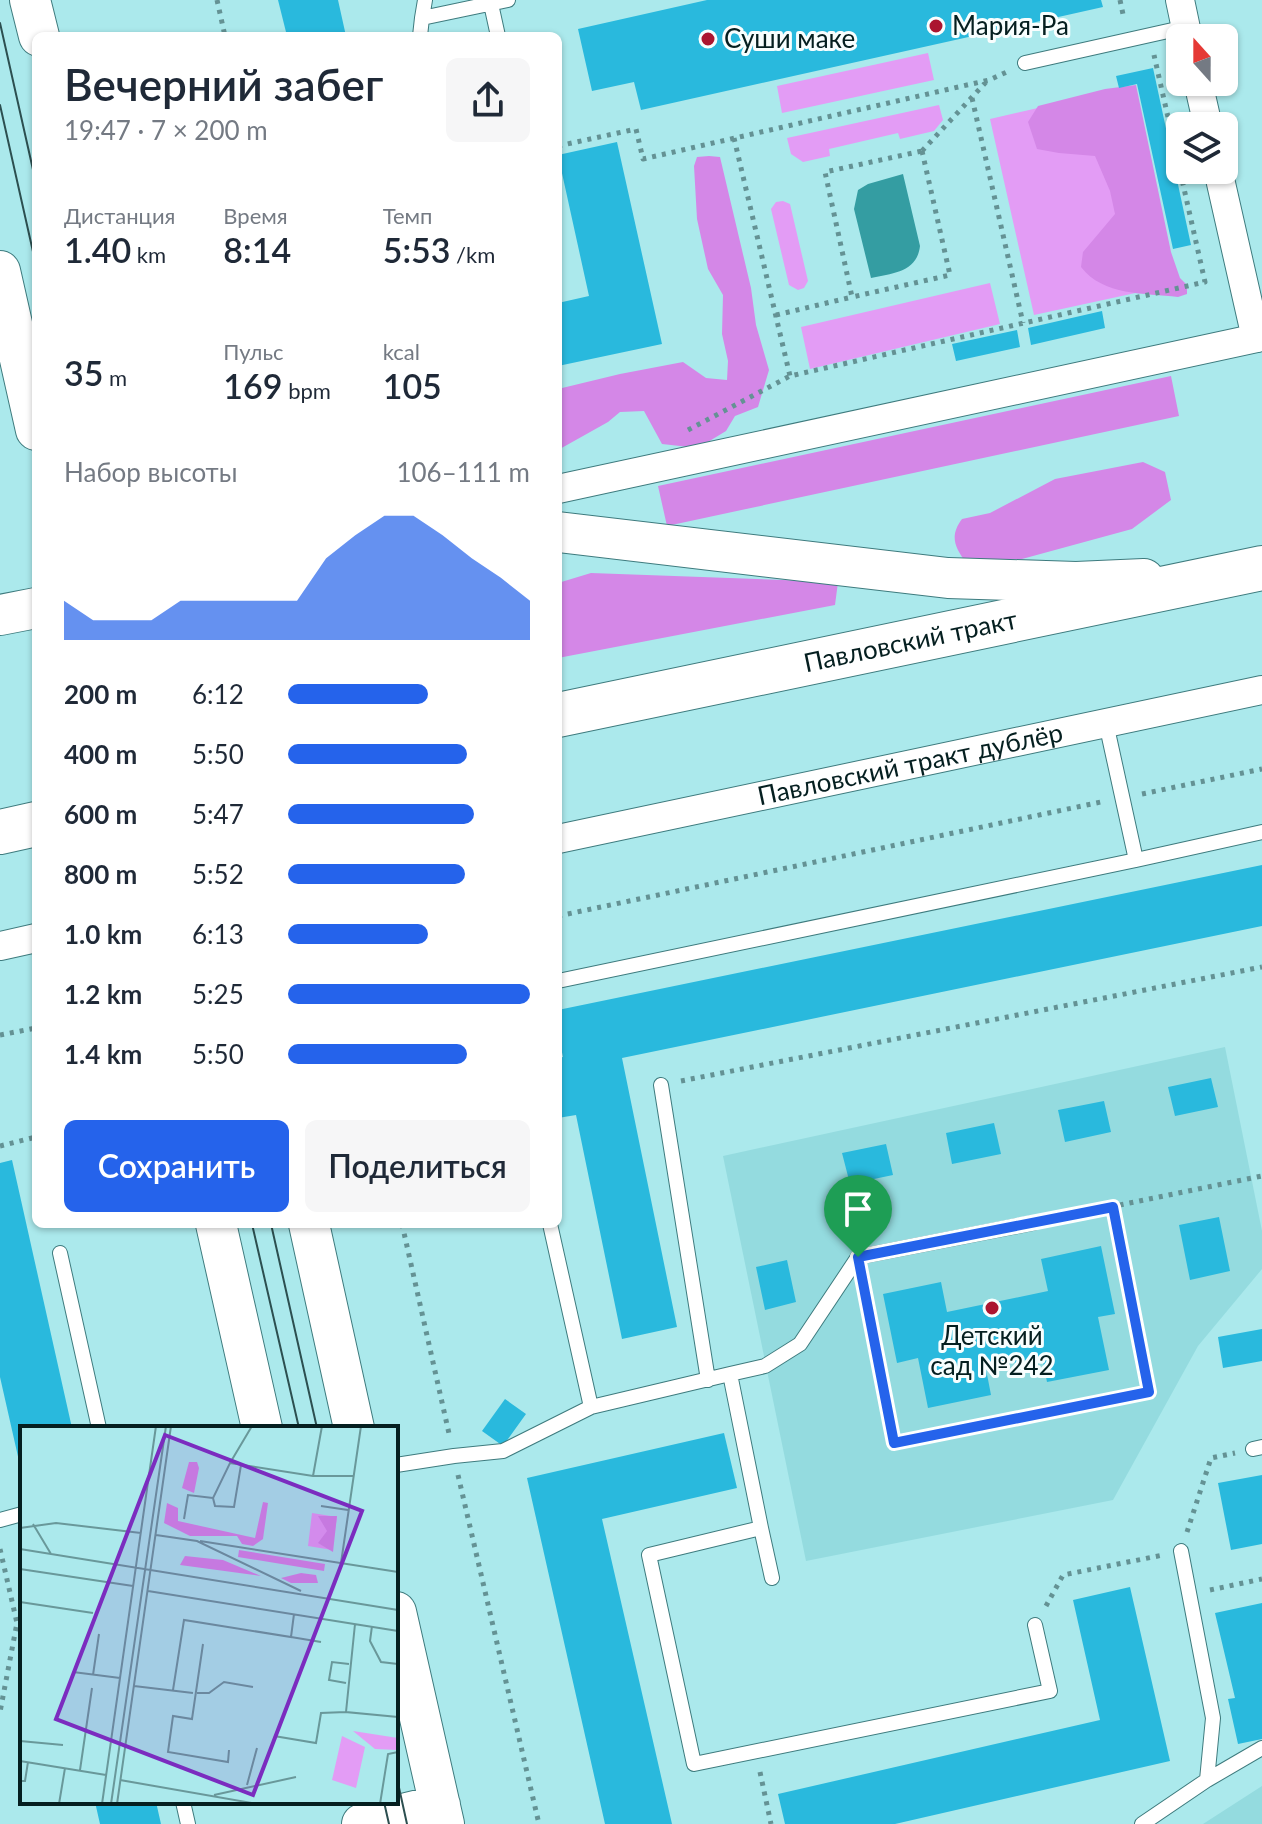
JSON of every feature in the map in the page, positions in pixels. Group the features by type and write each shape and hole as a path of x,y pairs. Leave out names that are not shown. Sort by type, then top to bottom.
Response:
{"main road":[{"path":"30,0 38,32"},
{"path":"0,271 32,412"},
{"path":"562,532 948,578 1076,582 1245,572"},
{"name":"Павловский тракт","path":"562,714 1245,572"},
{"path":"0,615 32,609"},
{"path":"0,832 32,825"},
{"path":"217,1228 262,1426"},
{"path":"310,1228 354,1426"},
{"path":"362,1824 442,1815 398,1621"},
{"path":"347,1804 352,1824"}],"street":[{"path":"562,488 1259,338 1221,184"},
{"name":"Павловский тракт дублёр","path":"562,838 1262,690"},
{"path":"0,946 32,939"}],"lane":[{"path":"420,32 425,0"},
{"path":"422,18 508,0"},
{"path":"491,4 497,32"},
{"path":"1025,63 1185,22"},
{"path":"1106,723 1136,860"},
{"path":"562,980 1262,832"},
{"path":"661,1085 708,1380"},
{"path":"398,1465 503,1451 591,1407 765,1366 800,1344 858,1257 1033,1223"},
{"path":"551,1228 591,1407"},
{"path":"60,1253 99,1426"},
{"path":"730,1374 772,1578"},
{"path":"0,1520 20,1515"},
{"path":"761,1528 649,1555 694,1764 1050,1691 1035,1625"},
{"path":"1181,1551 1213,1718 1207,1780"},
{"path":"1142,1824 1262,1748"},
{"path":"183,1804 188,1824"}],"path":[{"path":"217,0 224,32"},
{"path":"685,431 790,376 1205,282 1154,54 1144,56"},
{"path":"562,145 636,129 643,159 989,80 922,151 825,172 852,297"},
{"path":"972,98 1023,323"},
{"path":"734,138 790,376"},
{"path":"776,315 950,275 922,151"},
{"path":"562,915 1262,769"},
{"path":"661,1085 1262,967"},
{"path":"0,1035 32,1029"},
{"path":"0,1146 32,1138"},
{"path":"1033,1223 1262,1176"},
{"path":"858,1257 894,1443 1149,1392 1113,1207"},
{"path":"403,1228 539,1824"},
{"path":"1035,1625 1063,1575 1181,1551 1211,1458 1258,1448"},
{"path":"0,1549 17,1623 0,1712"},
{"path":"1189,1594 1262,1579"},
{"path":"756,1752 771,1824"}],"shaded area":[{"path":"928,53 934,80 782,113 777,86"},
{"path":"1136,85 1171,252 1180,278 1187,285 1187,294 1178,297 1113,288 1090,276 1081,267 1083,252 1115,214 1110,191 1095,156 1037,149 1028,122 1038,106 1105,89"},
{"path":"1064,102 1177,284 1034,315 990,119"},
{"path":"939,105 943,120 934,131 900,139 898,133 829,149 830,156 803,162 791,154 787,138"},
{"path":"697,157 720,157 751,288 756,325 769,370 758,407 735,416 726,431 698,448 662,444 644,411 620,412 562,448 562,388 683,362 706,378 727,380 728,361 722,334 723,295 708,269 697,219 694,166"},
{"path":"903,174 920,246 918,255 903,270 871,278 854,209 858,190"},
{"path":"776,202 790,204 808,281 804,288 798,290 789,285 771,209"},
{"path":"990,283 1000,324 810,369 801,327"},
{"path":"1171,376 1179,416 667,526 658,486"},
{"path":"1143,462 1165,472 1171,500 1132,529 1022,559 965,561 958,550 955,535 962,519 990,513 1055,479"},
{"path":"591,573 838,582 835,605 562,657 562,582"},
{"name":"Детский сад №242","path":"1225,1047 1262,1231 1262,1269 1198,1346 1113,1500 806,1561 723,1156"},
{"path":"1262,1786 1262,1824 1203,1824"}],"building":[{"path":"278,0 338,0 345,32 286,32"},
{"path":"707,0 1101,0 1103,7 641,110 634,82 592,91 578,29"},
{"path":"1153,68 1166,129 1166,184 1178,184 1191,245 1173,249 1137,84 1119,88 1116,76"},
{"path":"617,142 662,344 562,365 562,302 589,296 562,173 562,154"},
{"path":"1102,311 1105,328 1031,345 1028,328"},
{"path":"1017,330 1020,347 956,361 952,344"},
{"path":"1262,865 1262,926 622,1058 677,1327 622,1339 576,1115 562,1117 562,1009"},
{"path":"1211,1078 1218,1107 1175,1116 1168,1087"},
{"path":"1104,1101 1111,1132 1065,1142 1058,1110"},
{"path":"994,1123 1001,1154 952,1164 946,1133"},
{"path":"886,1144 893,1175 850,1184 842,1153"},
{"path":"12,1160 72,1426 20,1426 20,1461 0,1377 0,1163"},
{"path":"1219,1217 1230,1271 1190,1280 1179,1225"},
{"path":"1101,1246 1115,1314 1098,1317 1109,1370 1047,1382 1042,1357 986,1369 991,1395 928,1408 918,1358 897,1363 883,1294 941,1282 947,1312 1048,1291 1041,1259"},
{"path":"787,1260 796,1302 765,1310 756,1267"},
{"path":"1262,1329 1262,1361 1223,1368 1218,1337"},
{"path":"505,1399 526,1414 503,1446 482,1431"},
{"path":"724,1433 737,1488 602,1519 672,1824 605,1824 527,1478"},
{"path":"1262,1475 1262,1544 1231,1550 1218,1483"},
{"path":"1130,1587 1170,1761 895,1824 785,1824 778,1794 1100,1720 1073,1600"},
{"path":"1262,1603 1262,1739 1238,1744 1228,1699 1235,1698 1215,1613"},
{"path":"95,1804 156,1804 161,1824 100,1824"}],"tram line":[{"path":"0,23 32,165"},
{"path":"0,105 32,247"},
{"path":"253,1228 299,1426"},
{"path":"272,1228 317,1426"},
{"path":"398,1783 407,1824"},
{"path":"384,1804 389,1824"}],"place":[{"name":"Мария-Ра","path":"936,26"},
{"name":"Суши маке","path":"708,39"},
{"name":"Детский сад №242","path":"992,1308"}],"route":[{"path":"1113,1207 1149,1392 894,1443 858,1257 1113,1207"}]}
